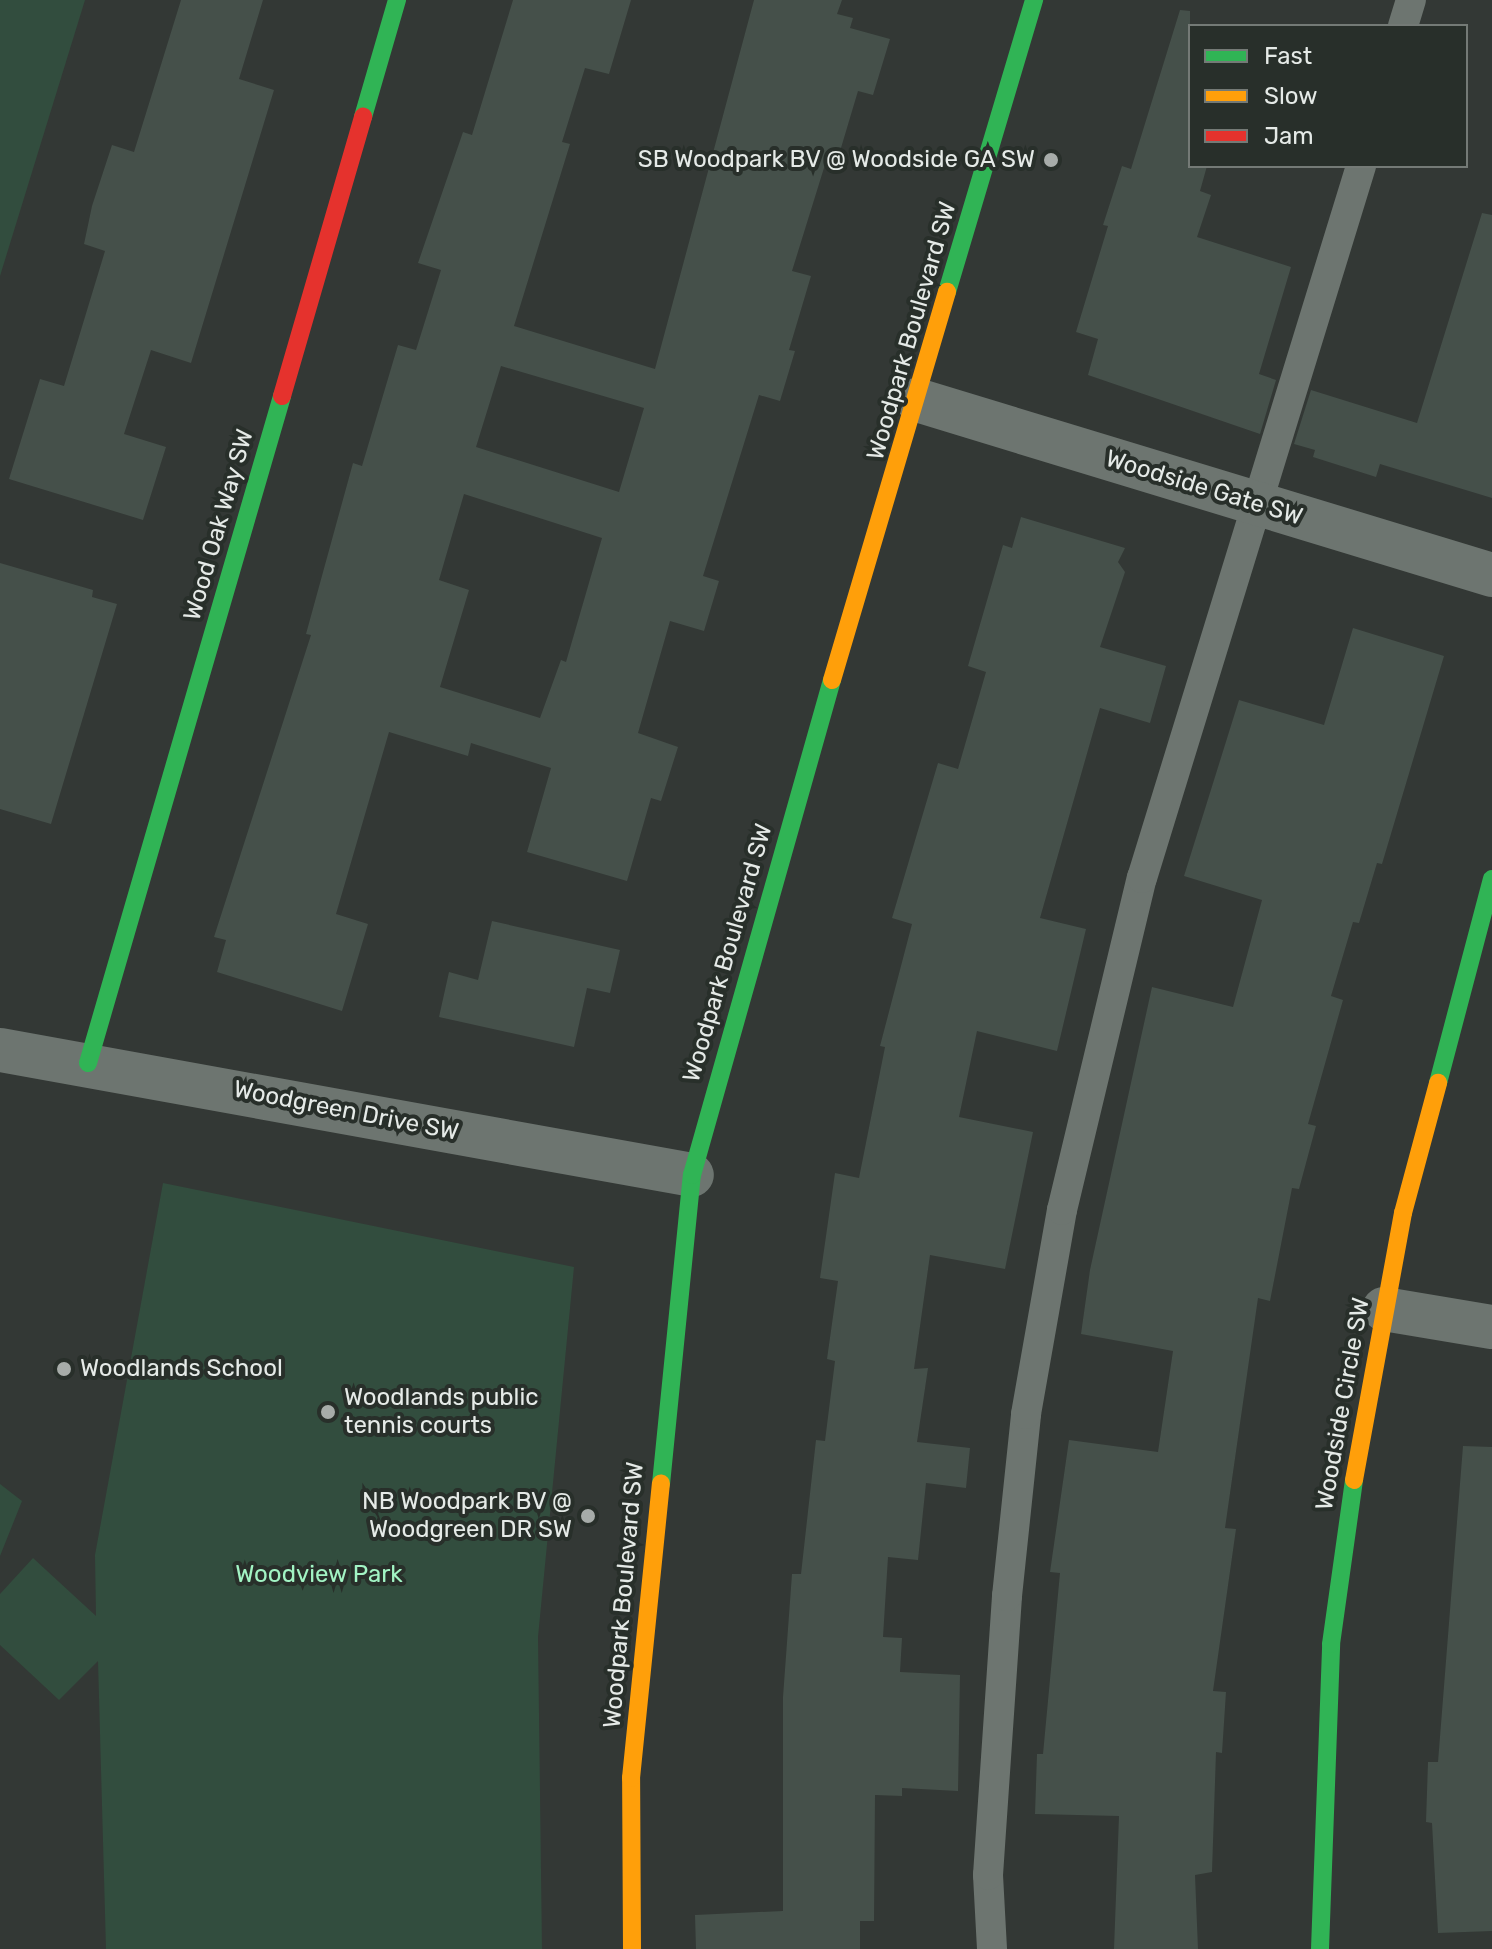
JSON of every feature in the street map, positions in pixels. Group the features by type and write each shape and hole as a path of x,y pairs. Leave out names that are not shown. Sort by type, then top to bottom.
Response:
{"street":[{"name":"Wood Oak Way SW","path":"88,1063 397,0"},
{"name":"Woodpark Boulevard SW","path":"632,1949 631,1778 692,1175 770,889 1034,0"},
{"name":"Woodside Gate SW","path":"917,400 1492,575"},
{"name":"Woodside Circle SW","path":"1320,1949 1331,1644 1384,1309 1446,1038 1492,879"},
{"name":"Woodgreen Drive SW","path":"0,1050 88,1063 692,1175"},
{"path":"1384,1309 1492,1327"}],"lane":[{"path":"1404,24 1411,0"},
{"path":"992,1949 988,1875 1007,1596 1026,1414 1062,1210 1142,878 1261,505 1360,168"}],"green space":[{"path":"0,0 85,0 0,276"},
{"name":"Woodview Park","path":"163,1183 574,1267 538,1637 542,1949 106,1949 98,1661 59,1700 0,1645 0,1594 33,1558 96,1616 95,1555"},
{"path":"0,1484 22,1501 0,1556"}],"building":[{"path":"181,0 263,0 239,79 274,90 191,363 151,350 124,434 166,447 143,520 9,479 40,379 64,386 105,251 84,244 92,206 112,145 134,152"},
{"path":"513,0 631,0 609,74 585,68 562,142 570,144 514,326 655,369 754,0 842,0 837,14 853,18 850,28 890,39 873,95 858,91 838,158 828,155 792,271 811,276 789,350 795,351 780,401 759,395 703,576 719,581 704,631 670,621 638,733 678,747 661,801 651,798 627,881 527,852 551,768 471,743 468,756 389,732 336,914 368,924 342,1011 217,972 226,940 214,937 311,635 306,634 353,463 362,466 398,345 416,350 441,270 418,263 463,132 472,135","holes":["501,366 644,408 619,492 476,447","464,494 602,538 566,662 561,660 540,718 440,687 469,590 439,580"]},
{"path":"1180,10 1190,11 1188,168 1206,168 1200,191 1211,195 1197,237 1291,267 1259,374 1276,380 1260,434 1088,375 1098,339 1076,332 1108,226 1103,225 1122,166 1131,169"},
{"path":"1482,213 1492,215 1492,498 1380,464 1376,477 1313,457 1315,450 1294,444 1311,390 1417,423"},
{"path":"1021,517 1125,548 1118,562 1125,572 1100,647 1166,666 1150,723 1100,708 1040,918 1086,929 1057,1051 977,1031 959,1117 1033,1132 1005,1269 930,1255 914,1369 928,1368 917,1442 970,1448 966,1488 926,1483 918,1560 888,1557 883,1637 902,1638 900,1672 960,1675 958,1791 902,1788 902,1796 875,1795 874,1921 860,1921 860,1949 696,1949 695,1915 783,1911 783,1697 792,1574 801,1574 816,1440 825,1441 835,1361 827,1359 838,1281 820,1278 835,1173 859,1178 885,1047 880,1046 912,924 892,918 938,763 958,769 986,672 968,666 1003,545 1012,548"},
{"path":"0,563 93,590 92,597 117,604 51,824 0,809"},
{"path":"1353,628 1444,656 1382,864 1377,863 1359,923 1353,922 1331,996 1343,1000 1308,1124 1316,1126 1299,1189 1292,1188 1270,1301 1258,1298 1225,1528 1236,1529 1213,1691 1226,1692 1222,1753 1216,1752 1212,1872 1195,1875 1198,1949 1114,1949 1119,1816 1035,1814 1037,1754 1043,1754 1060,1573 1050,1572 1069,1440 1158,1452 1173,1351 1081,1334 1090,1270 1152,987 1233,1007 1262,900 1184,876 1239,700 1324,725"},
{"path":"492,921 620,950 610,993 587,988 574,1047 439,1017 449,972 478,980"},
{"path":"1463,1446 1492,1447 1492,1931 1438,1933 1432,1823 1426,1822 1428,1762 1438,1762"}],"traffic: fast":[{"path":"363,117 397,0"},
{"path":"947,292 1034,0"},
{"path":"88,1063 282,396"},
{"path":"661,1484 692,1175 832,680"},
{"path":"1438,1083 1492,879"},
{"path":"1320,1949 1331,1644 1354,1480"}],"traffic: slow":[{"path":"832,680 947,292"},
{"path":"1354,1480 1403,1213 1438,1083"},
{"path":"632,1949 631,1778 661,1484"}],"traffic: jam":[{"path":"282,396 363,117"}],"place":[{"name":"SB Woodpark BV @ Woodside GA SW","path":"1051,160"},
{"name":"Woodlands School","path":"64,1369"},
{"name":"Woodlands public tennis courts","path":"328,1412"},
{"name":"NB Woodpark BV @ Woodgreen DR SW","path":"588,1516"}]}
